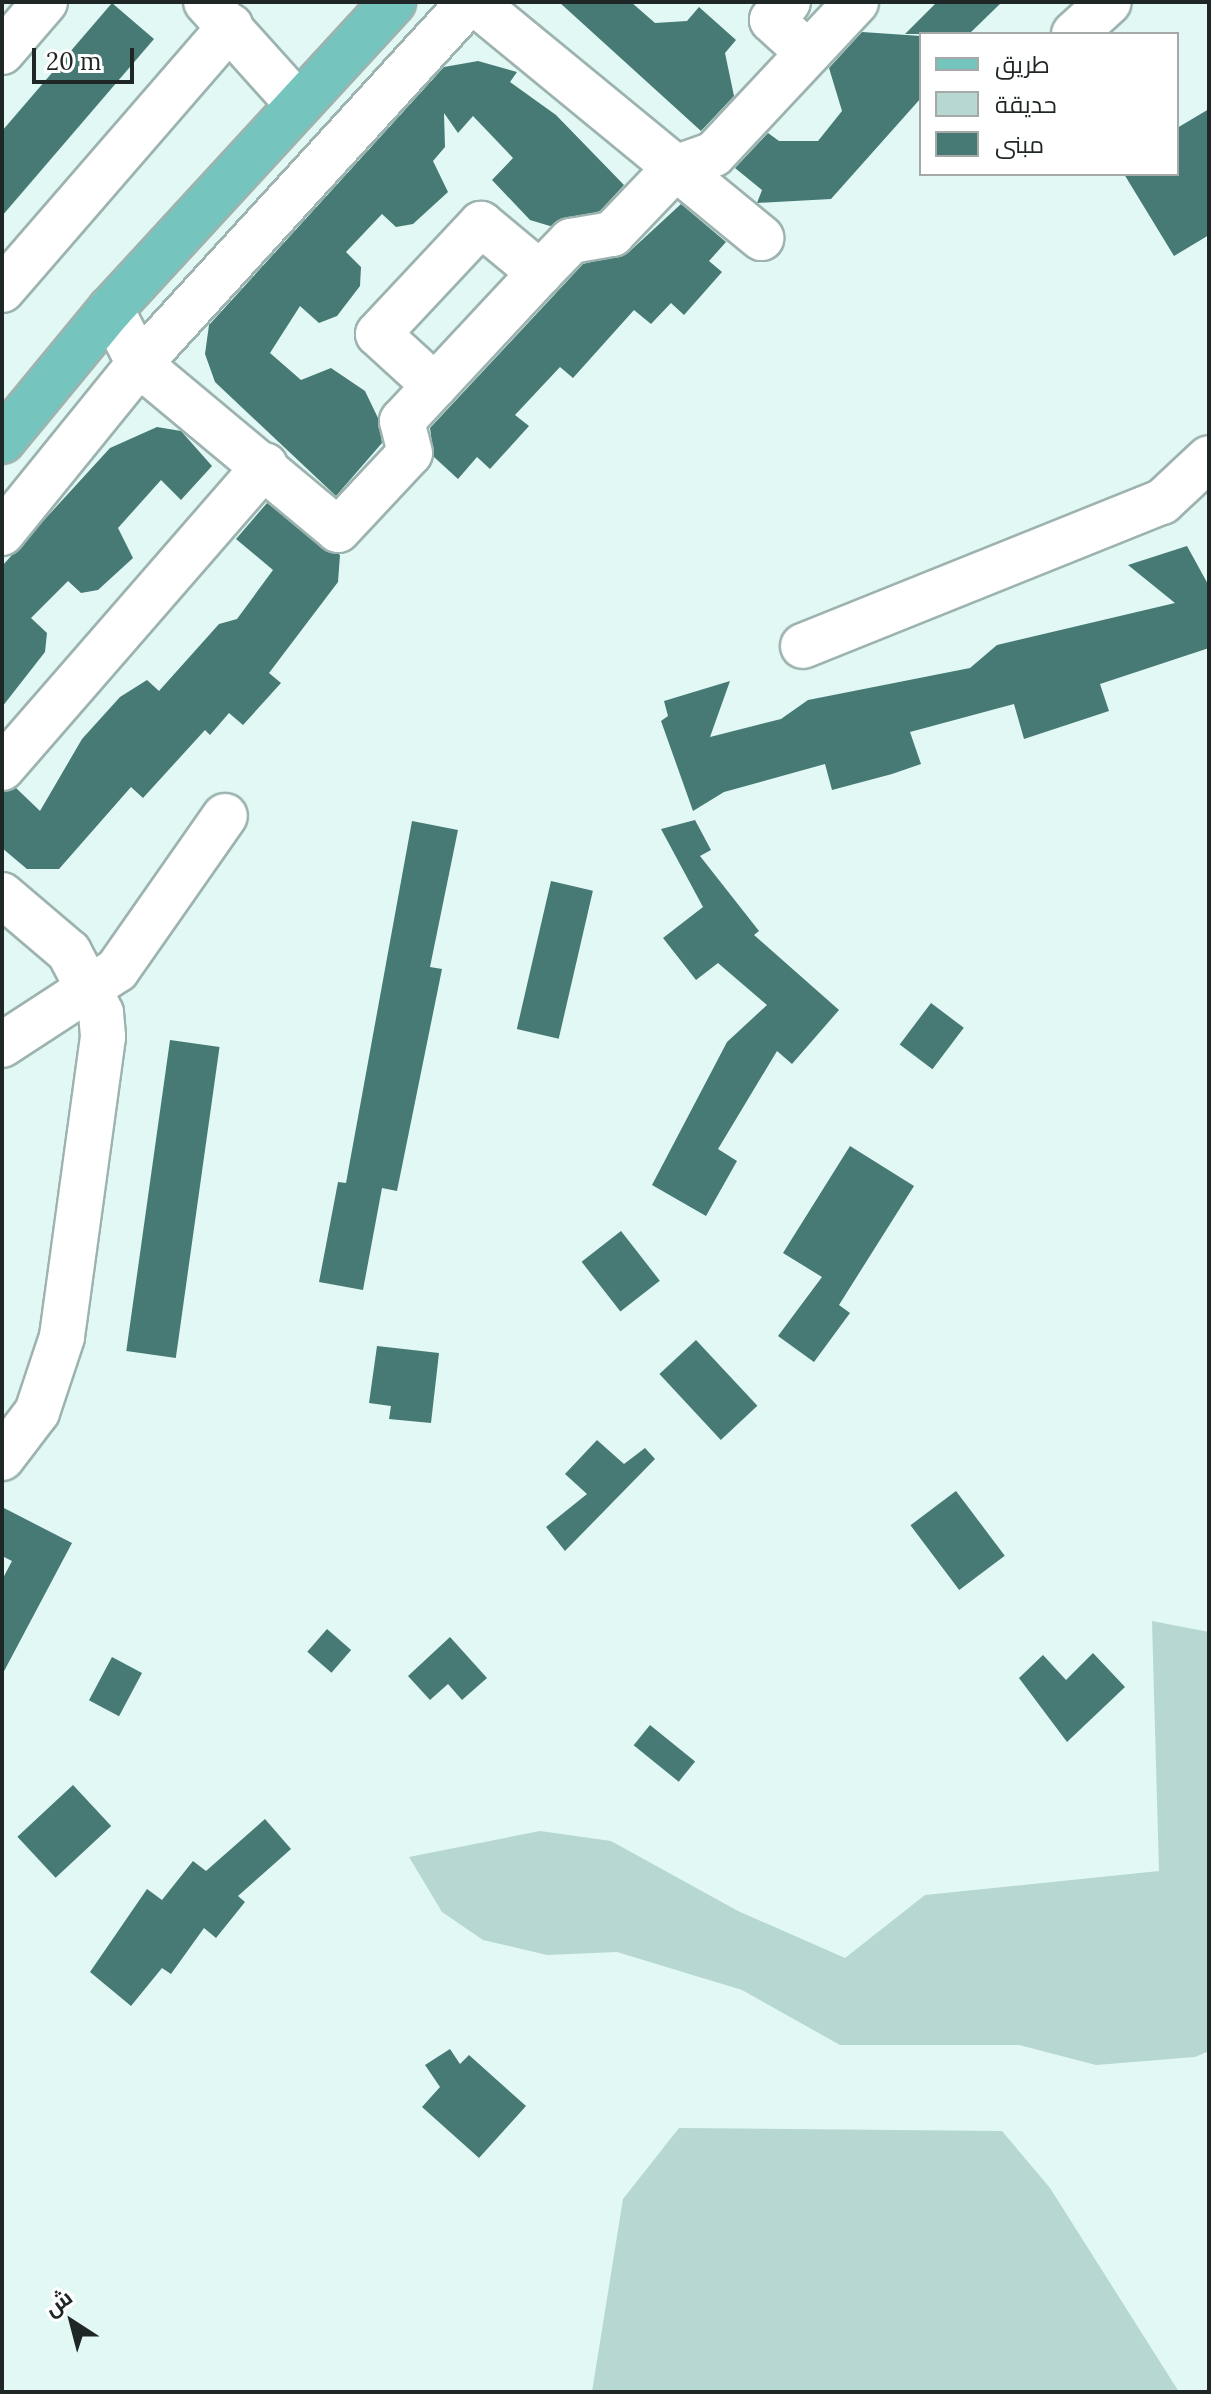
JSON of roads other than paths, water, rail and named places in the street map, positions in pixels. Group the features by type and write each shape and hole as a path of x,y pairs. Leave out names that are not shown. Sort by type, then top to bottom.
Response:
{"main road":[{"path":"2,441 111,309 296,102 393,2"}],"street":[{"path":"2,52 45,2"},
{"path":"2,533 139,364 472,2 761,238"},
{"path":"788,2 772,20 808,53"},
{"path":"111,309 139,364 265,465 338,530 410,453 402,421 571,241 612,234 675,168 714,154 856,2"},
{"path":"1076,32 1109,2"},
{"path":"2,290 218,14 296,102"},
{"path":"435,386 378,334 481,224 540,273"},
{"path":"803,646 1162,502 1209,458"},
{"path":"2,768 265,465"},
{"path":"2,1045 85,987 117,970 225,816"},
{"path":"2,895 69,952 101,1013 103,1037 62,1337 37,1412 2,1458"}]}
